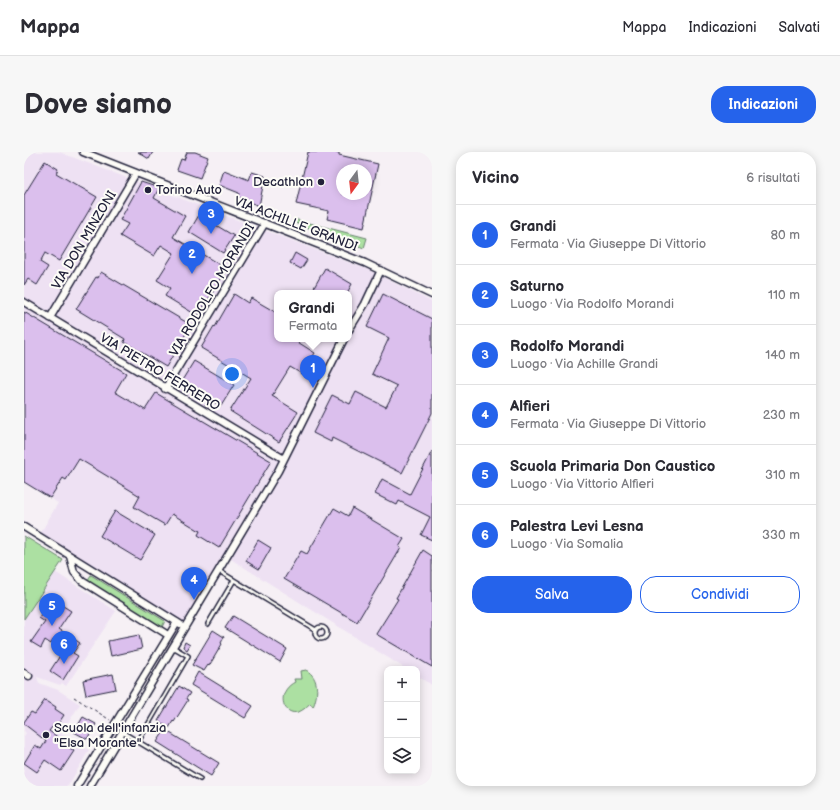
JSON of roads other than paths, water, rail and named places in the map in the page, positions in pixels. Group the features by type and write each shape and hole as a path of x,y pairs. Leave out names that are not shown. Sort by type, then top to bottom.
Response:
{"street":[{"name":"VIA ACHILLE GRANDI","path":"83,152 381,270 432,295"},
{"name":"VIA DON MINZONI","path":"50,318 136,173"},
{"name":"VIA RODOLFO MORANDI","path":"165,389 265,223"},
{"path":"352,325 365,304 381,270"},
{"name":"VIA PIETRO FERRERO","path":"24,302 284,460"},
{"path":"90,786 284,460 343,342"},
{"path":"24,527 185,626"},
{"path":"70,556 74,572 82,582 168,635"},
{"path":"77,786 177,622"}],"lane":[{"path":"218,570 316,630"},
{"path":"208,624 234,580"},
{"path":"320,627 325,628 327,636 322,639 318,638 315,633 316,630 320,627"},
{"path":"138,742 188,656 173,647"},
{"path":"138,686 147,692"},
{"path":"122,732 200,780"}],"place":[{"name":"Decathlon","path":"321,182"},
{"name":"Torino Auto","path":"148,190"},
{"name":"Rodolfo Morandi","path":"211,234"},
{"name":"Saturno","path":"192,274"},
{"name":"Grandi","path":"313,388"},
{"name":"Alfieri","path":"194,600"},
{"name":"Scuola Primaria Don Caustico","path":"52,626"},
{"name":"Palestra Levi Lesna","path":"64,664"},
{"name":"Scuola dell'infanzia \"Elsa Morante\"","path":"46,735"}]}
